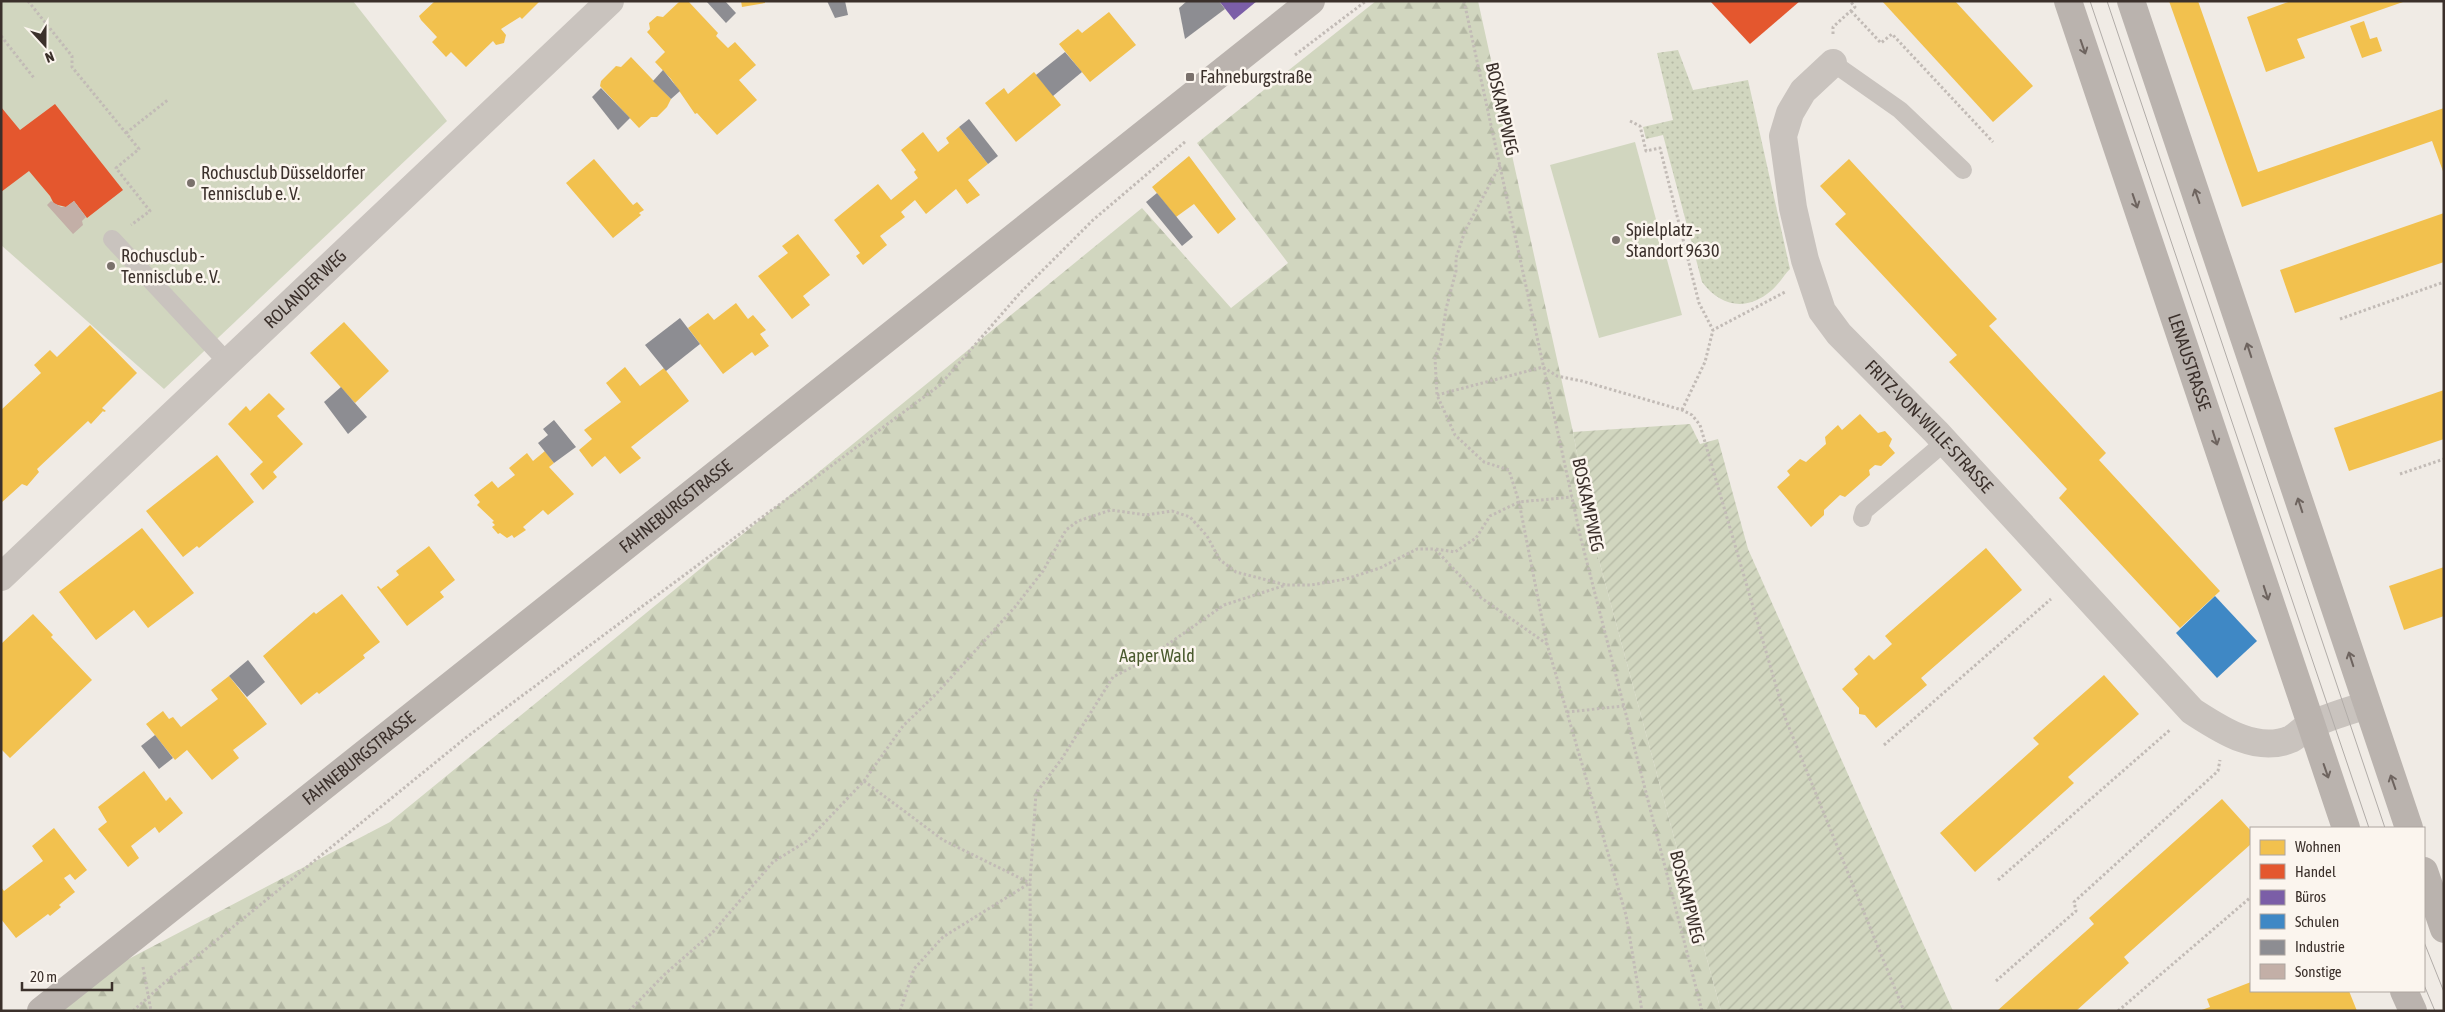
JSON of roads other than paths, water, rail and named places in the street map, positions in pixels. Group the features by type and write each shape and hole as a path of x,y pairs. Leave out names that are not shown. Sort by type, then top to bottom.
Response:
{"main road":[{"name":"FAHNEBURGSTRASSE","path":"41,1011 1311,1"},
{"name":"LENAUSTRASSE","path":"2068,1 2346,827"},
{"path":"2131,1 2409,827"},
{"path":"2425,874 2444,929"},
{"path":"2404,992 2413,1011"}],"street":[{"name":"ROLANDER WEG","path":"1,577 229,364 610,1"},
{"name":"FRITZ-VON-WILLE-STRASSE","path":"1833,63 1803,90 1790,114 1783,136 1793,208 1810,278 1822,311 1839,334 1945,442 2192,711 2225,732 2246,740 2269,744 2291,739 2311,724 2367,705"}],"lane":[{"path":"1833,63 1900,110 1963,170"},
{"path":"112,239 229,364"},
{"path":"1862,518 1864,511 1945,442"}],"tram line":[{"path":"2090,1 2369,827"},
{"path":"2107,1 2385,827"},
{"path":"2425,944 2444,992"},
{"path":"2425,987 2435,1011"}],"place":[{"name":"Fahneburgstraße","path":"1190,77"},
{"name":"Rochusclub Düsseldorfer Tennisclub e. V.","path":"191,183"},
{"name":"Spielplatz - Standort 9630","path":"1616,240"},
{"name":"Rochusclub - Tennisclub e. V.","path":"111,266"}],"park label":[{"name":"Aaper Wald","path":"1157,656"}]}
